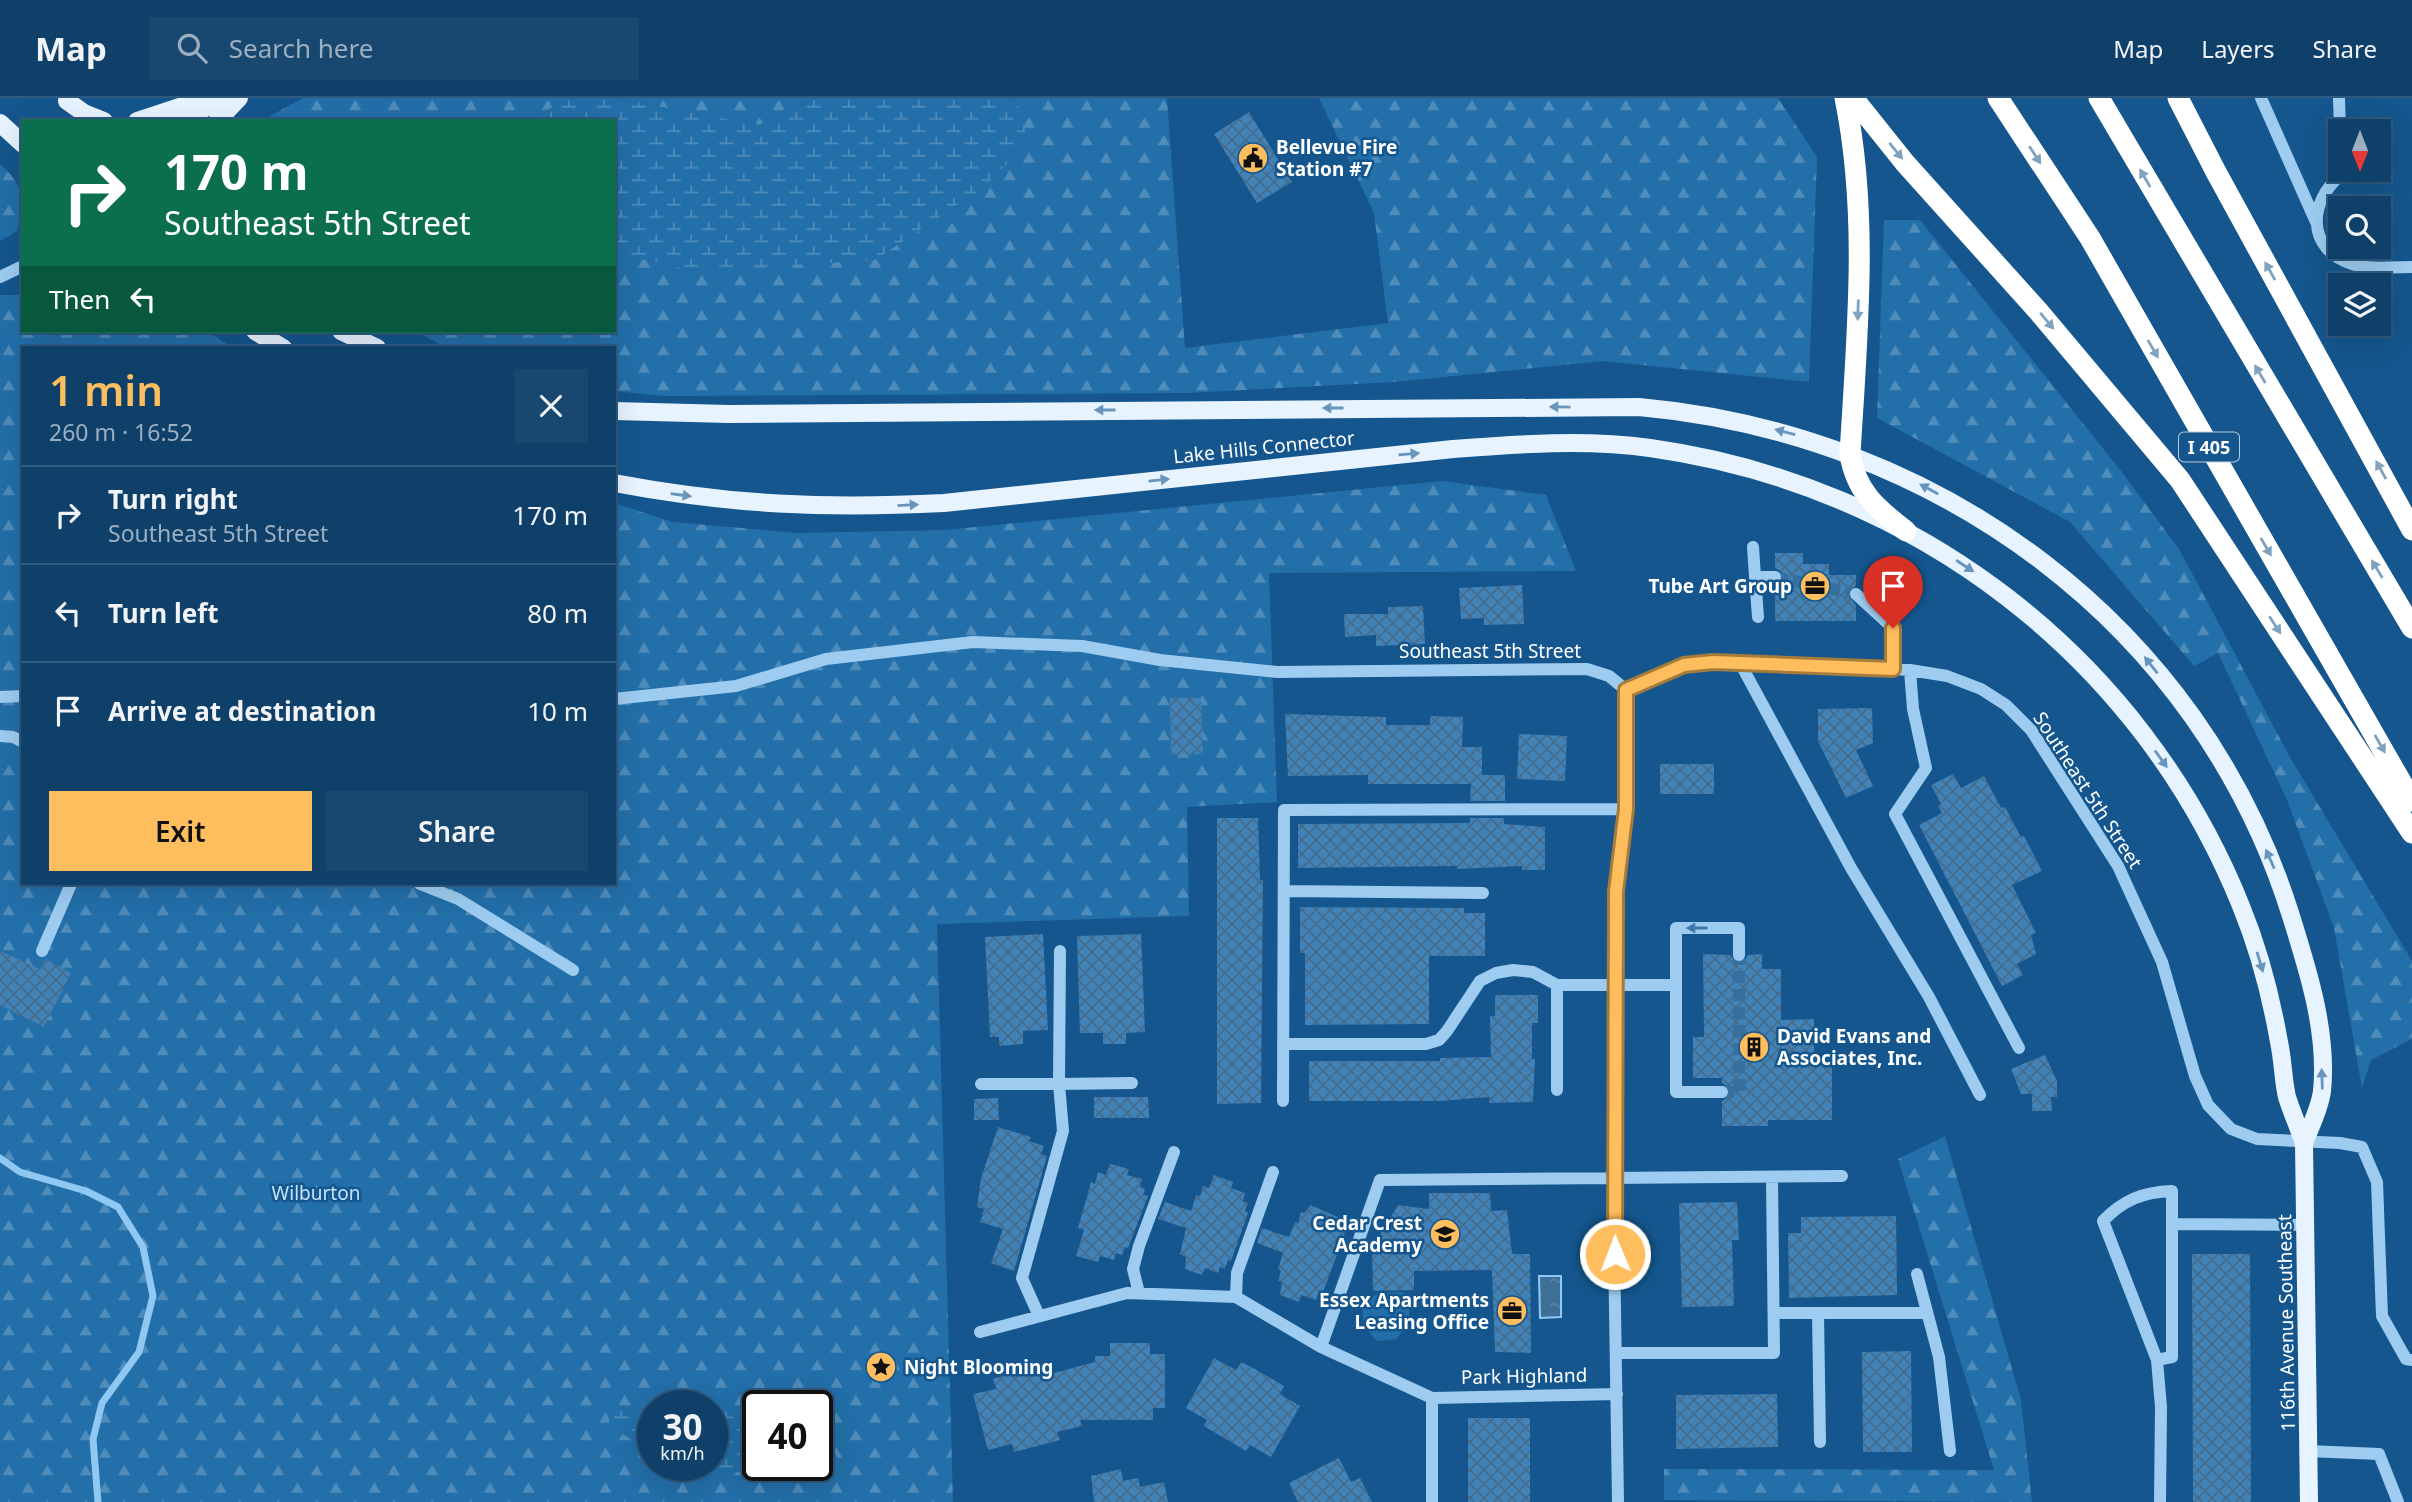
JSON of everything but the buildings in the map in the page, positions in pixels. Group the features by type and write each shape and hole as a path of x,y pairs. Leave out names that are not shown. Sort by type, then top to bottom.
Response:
{"highway":[{"path":"1845,98 1854,164 1859,242 1850,454 1853,471 1866,497 1906,531"},
{"path":"1853,98 1905,163 2039,312 2180,480 2412,833"},
{"name":"I 405","path":"1998,98 2090,238 2412,801"},
{"path":"2099,98 2412,628"},
{"path":"2178,98 2216,173 2412,530"}],"main road":[{"path":"142,119 208,98"},
{"path":"184,119 224,98"},
{"path":"219,119 239,98"},
{"path":"66,100 80,119"},
{"path":"66,100 84,113 99,119"},
{"path":"0,123 21,142"},
{"path":"258,333 280,346"},
{"path":"345,333 373,346"},
{"name":"Lake Hills Connector","path":"616,411 729,414 1639,407 1755,424 1850,454"},
{"name":"Lake Hills Connector","path":"616,483 744,503 873,507 944,503 1453,449 1530,443 1604,444 1691,455 1772,473 1853,503 1906,531"},
{"name":"116th Avenue Southeast","path":"1850,454 1909,478 1958,504 2049,566 2144,656 2224,765 2251,816 2283,888 2314,1000 2322,1092 2304,1144"},
{"name":"116th Avenue Southeast","path":"1906,531 1981,577 2062,643 2150,743 2183,789 2241,906 2262,965 2277,1032 2287,1096 2304,1144 2309,1502"}],"street":[{"path":"2261,98 2323,242 2344,260 2371,267 2412,267"},
{"path":"2339,98 2340,119"},
{"path":"2316,222 2319,199 2332,182"},
{"path":"0,276 21,267"},
{"path":"1753,547 1758,617"},
{"path":"1755,577 1775,578"},
{"path":"1856,594 1893,628 1893,669"},
{"name":"Southeast 5th Street","path":"616,698 736,686 826,659 973,642 1082,646 1160,660 1277,671 1587,669 1609,676 1626,690 1684,665 1739,661 1910,670 1947,676 1981,689 2006,705 2031,730 2118,866 2162,962 2195,1076 2208,1104 2231,1129 2257,1139 2304,1144 2340,1143 2362,1147 2377,1182 2382,1316 2406,1359 2412,1360"},
{"path":"1739,661 1852,868 1929,997 1980,1096"},
{"path":"1910,670 1913,709 1926,768 1895,814 2019,1048"},
{"path":"1618,1502 1613,1180 1616,891 1626,809 1626,690"},
{"path":"0,697 21,696"},
{"path":"0,736 21,741"},
{"path":"1283,1101 1284,810 1626,809"},
{"path":"42,951 71,885"},
{"path":"423,885 458,899 573,970"},
{"path":"1285,891 1482,893"},
{"path":"1722,1092 1676,1092 1676,928 1739,928 1739,955"},
{"path":"1039,1317 1022,1278 1063,1131 1059,1084 1060,951"},
{"path":"1283,1044 1426,1044 1439,1040 1480,981 1496,973 1513,970 1533,972 1557,985 1676,985"},
{"path":"1557,985 1557,1090"},
{"path":"981,1084 1132,1083"},
{"path":"1139,1293 1133,1269 1174,1152"},
{"path":"1236,1297 1237,1273 1273,1172"},
{"path":"1321,1348 1380,1180 1613,1180 1842,1175"},
{"path":"1616,1353 1774,1353 1772,1178"},
{"path":"2157,1360 2172,1357 2172,1191 2145,1192 2116,1208 2103,1221 2157,1360 2161,1407 2160,1502"},
{"path":"2172,1224 2306,1225"},
{"path":"1917,1274 1939,1357 1950,1451"},
{"path":"980,1332 1127,1293 1236,1297 1321,1348 1432,1398 1432,1502"},
{"path":"1774,1313 1926,1313"},
{"path":"1818,1313 1820,1442"},
{"name":"Park Highland","path":"1432,1398 1617,1394"},
{"path":"2308,1451 2379,1454 2398,1502"}],"green space":[{"path":"303,98 574,98 527,119 265,119"},
{"path":"574,98 612,98 759,125 817,98 1011,98 1016,100 1029,144 981,189 875,260 697,271 616,253 616,119 527,119"},
{"path":"612,98 817,98 759,125"},
{"path":"1011,98 1167,98 1185,348 1388,323 1374,213 1319,98 1778,98 1817,157 1809,382 1602,361 1394,382 1188,393 663,396 616,391 616,346 443,346 419,333 616,333 616,253 697,271 1016,100"},
{"path":"0,164 18,187 21,210 17,231 0,241"},
{"path":"1884,220 1920,220 2121,471 2179,549 2291,759 2412,961 2412,1039 2371,1060 2362,1088 2334,928 2287,800 2218,653 2194,666 2070,522 1877,418"},
{"name":"Wilburton","path":"0,295 21,295 21,333 210,333 230,346 21,346 21,885 616,885 616,504 673,522 797,533 945,530 1442,481 1546,495 1576,571 1269,573 1277,802 1187,807 1189,916 937,924 953,1502 0,1502"},
{"path":"1945,1136 2021,1400 2032,1502 1664,1500 1664,1469 1994,1470 1898,1159"},
{"path":"1403,1292 1409,1306 1405,1328 1396,1339 1377,1341 1364,1326 1362,1307 1377,1293"},
{"path":"637,1408 637,1442 610,1427 608,1414"},
{"path":"728,1412 742,1413 742,1472 728,1472"},
{"path":"833,1448 838,1460 833,1466"},
{"path":"801,1481 820,1481 816,1486"}],"water":[{"path":"1539,1276 1561,1276 1561,1317 1540,1318"}],"waterway":[{"path":"0,1158 20,1172 86,1191 118,1207 143,1247 153,1296 139,1352 102,1403 93,1439 98,1502"}],"tunnel":[{"path":"1775,577 1856,594"},
{"path":"1722,1092 1739,1092 1739,955"}],"place":[{"name":"Bellevue Fire Station #7","path":"1253,158"},
{"name":"Tube Art Group","path":"1815,586"},
{"name":"David Evans and Associates, Inc.","path":"1754,1047"},
{"name":"Cedar Crest Academy","path":"1445,1234"},
{"name":"Essex Apartments Leasing Office","path":"1512,1311"},
{"name":"Night Blooming","path":"881,1367"}],"route":[{"path":"1615,1254 1613,1180 1616,891 1626,809 1626,690 1684,665 1713,662 1893,669 1893,628"}]}
